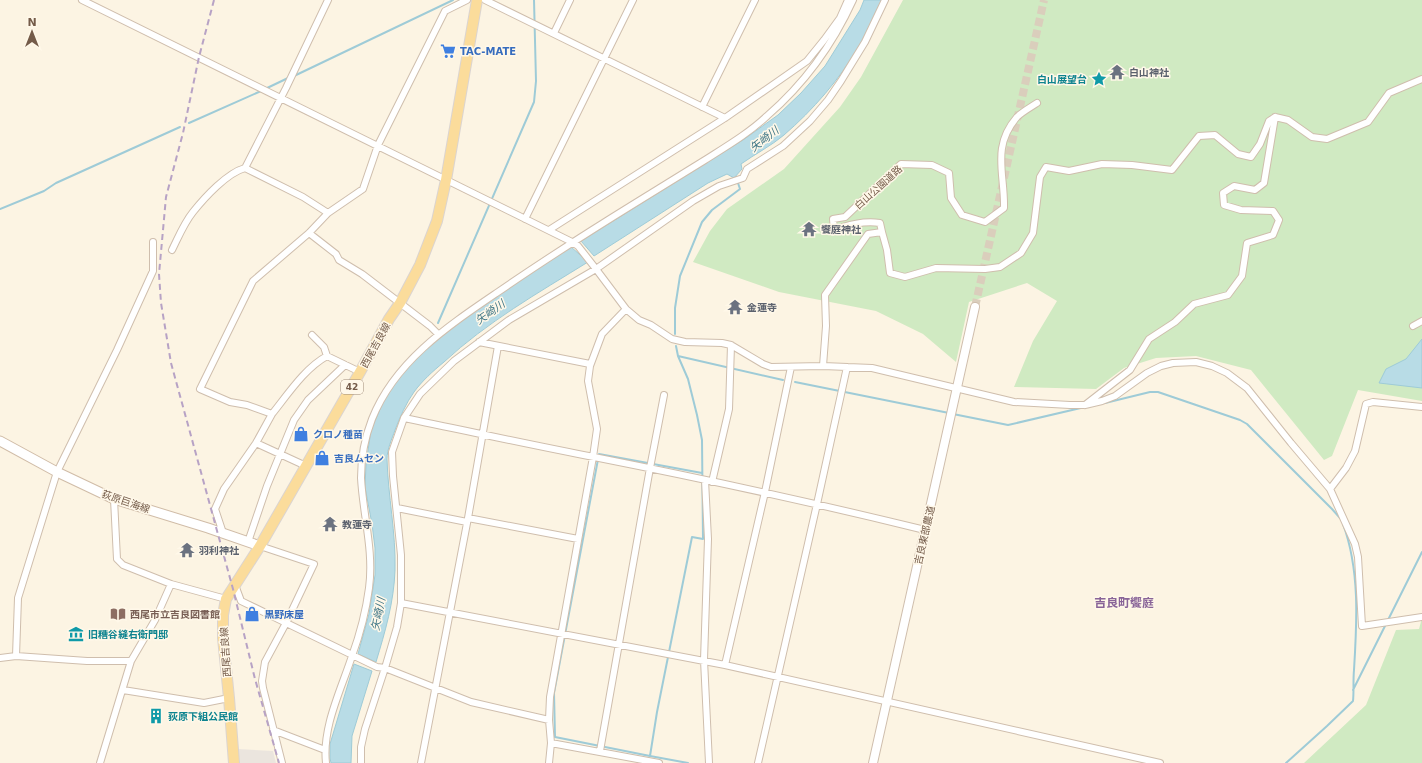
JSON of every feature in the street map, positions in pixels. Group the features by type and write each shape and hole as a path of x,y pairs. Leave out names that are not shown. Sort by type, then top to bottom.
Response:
{"main road":[{"name":"西尾吉良線","path":"234,763 229,698 222,638 223,615 226,599 260,546 389,319 400,303 420,265 437,221 446,180 477,0"},
{"name":"荻原巨海線","path":"0,441 57,472 114,499 260,546"}],"street":[{"path":"82,0 257,85 486,200 550,230 575,244 626,309 639,320 651,325 672,339 684,342 722,343 731,345 763,364 771,367 823,366 872,368 958,390 1014,402 1070,405 1085,405 1115,396 1147,373 1161,366 1184,362 1196,362 1212,366 1226,373 1247,388 1330,489 1353,538 1358,557 1362,626 1422,617"},
{"path":"172,250 192,213 230,174 245,168 277,96 286,88 294,68 328,0"},
{"path":"272,414 230,402 200,389 253,281 310,233 328,213 364,188 378,145 444,10 467,0"},
{"path":"485,0 725,118"},
{"path":"554,33 570,0"},
{"path":"525,219 633,0"},
{"path":"702,107 754,0"},
{"path":"550,230 725,118 807,61 840,18 848,0"},
{"path":"326,763 325,750 329,724 355,657 370,584 370,550 361,477 366,437 380,402 390,385 410,360 438,334 473,309 733,143 766,118 793,92 806,76 834,37 853,0"},
{"path":"361,763 361,747 365,729 397,627 401,603 401,555 392,452 404,418 420,394 454,361 509,320 596,269 693,201 719,186 744,178 747,169 783,146 810,122 842,81 865,42 885,0"},
{"path":"823,366 826,326 825,296 868,234 882,232 887,250 890,273 905,277 936,268 984,269 1000,267 1021,253 1033,233 1040,177 1046,167 1069,171 1102,164 1132,165 1172,170 1200,136 1215,135 1238,154 1251,157 1260,144 1269,121 1275,117 1288,120 1312,137 1327,139 1368,122 1389,94 1422,79"},
{"name":"白山公園道路","path":"882,232 880,223 870,222 842,226 834,231 833,219 845,218 901,164 932,165 949,173 951,198 962,215 985,222 1004,208 1000,162 1004,138 1017,116 1037,103"},
{"path":"1085,405 1130,370 1149,339 1175,322 1194,304 1228,295 1242,276 1247,243 1273,235 1279,220 1273,211 1241,210 1224,205 1223,193 1234,186 1255,190 1264,183 1275,117"},
{"path":"245,168 303,197 328,213"},
{"path":"310,233 336,254 339,260 362,274 430,326 438,334"},
{"path":"16,656 18,598 57,472 117,350 153,271 153,242"},
{"name":"吉良東部農道","path":"873,763 958,390 975,307"},
{"path":"549,763 551,743 549,720 550,697 597,429 588,381 590,364 602,334 626,309"},
{"path":"1413,326 1422,321"},
{"path":"312,335 324,347 327,356 360,372"},
{"path":"479,342 590,364"},
{"path":"712,482 729,409 731,345"},
{"path":"422,763 468,520 498,346"},
{"path":"223,533 215,509 224,489 256,443 272,414 298,381 321,359 327,356"},
{"path":"248,542 267,486 294,420 308,400 345,365"},
{"path":"725,665 765,492 791,367"},
{"path":"758,763 817,504 846,367"},
{"path":"600,751 664,395"},
{"path":"1330,489 1346,468 1355,451 1366,404 1373,402 1422,406"},
{"path":"404,418 765,492 925,530"},
{"path":"256,443 306,466"},
{"path":"705,480 708,539 704,660 710,763"},
{"path":"114,499 117,559 123,565 171,584 226,599"},
{"path":"397,508 578,539"},
{"path":"260,546 314,564 286,623 265,662 262,677 263,688 282,763"},
{"path":"100,763 124,690 131,661 155,620 171,584"},
{"path":"235,585 241,601 377,667 385,668 471,702 549,720"},
{"path":"401,603 704,660 1160,763"},
{"path":"0,658 16,656 87,661 131,661"},
{"path":"124,690 204,703 229,698"},
{"path":"273,730 325,750"},
{"path":"551,743 659,763"}],"shaded area":[{"path":"238,749 273,751 276,763 239,763"}],"green space":[{"path":"903,0 1422,0 1422,401 1358,390 1332,456 1324,460 1251,370 1196,356 1156,358 1124,368 1096,389 1014,387 1033,341 1057,301 1027,283 969,302 956,362 923,334 876,311 779,292 693,262 710,231 727,209 784,169 840,107 861,77"},
{"path":"1422,618 1422,763 1304,763 1366,705 1396,630 1419,629"}],"water":[{"name":"矢崎川","path":"864,0 883,0 852,58 825,94 795,125 774,143 741,164 742,169 734,178 727,174 708,183 594,256 581,241 743,140 778,115 801,93 825,66 860,10"},
{"name":"矢崎川","path":"570,246 588,262 513,309 460,347 428,376 414,392 406,405 395,430 387,455 395,556 391,605 376,662 358,654 369,614 375,575 375,548 365,487 366,464 371,430 384,400 401,373 416,357 483,303"},
{"path":"1422,339 1422,388 1379,383 1386,369 1406,359"},
{"path":"354,664 372,671 352,736 351,763 331,763 330,744"}],"waterway":[{"path":"294,76 453,0"},
{"path":"438,323 534,102 536,81 534,0"},
{"path":"265,89 288,78"},
{"path":"189,123 261,91"},
{"path":"0,209 44,191 56,183 180,127"},
{"path":"675,334 675,308 680,276 702,222 712,210 740,189 737,180"},
{"path":"676,346 678,356 688,379 702,440 703,539 692,537 657,712 650,756 688,763"},
{"path":"678,356 783,380"},
{"path":"795,382 949,413"},
{"path":"1105,403 1150,392 1158,392 1240,420 1247,424 1340,518"},
{"path":"953,414 1008,425 1085,407"},
{"path":"650,756 555,737 554,693 599,454 702,473"},
{"path":"1286,763 1353,701 1356,633 1355,578 1343,524"},
{"path":"1388,620 1422,552"},
{"path":"1353,690 1386,624"}],"tunnel":[{"path":"975,307 1044,0"}],"railway":[{"path":"214,0 199,57 183,133 166,197 159,274 161,303 171,363 233,589 255,679 279,763"}],"place":[{"name":"TAC-MATE","path":"448,51"},
{"name":"白山神社","path":"1117,72"},
{"name":"白山展望台","path":"1099,79"},
{"name":"饗庭神社","path":"809,229"},
{"name":"金蓮寺","path":"735,307"},
{"name":"クロノ種苗","path":"301,434"},
{"name":"吉良ムセン","path":"322,458"},
{"name":"教蓮寺","path":"330,524"},
{"name":"羽利神社","path":"187,550"},
{"name":"西尾市立吉良図書館","path":"118,614"},
{"name":"黒野床屋","path":"252,614"},
{"name":"旧糟谷縫右衛門邸","path":"76,634"},
{"name":"荻原下組公民館","path":"156,716"}],"district":[{"name":"吉良町饗庭","path":"1124,603"}]}
